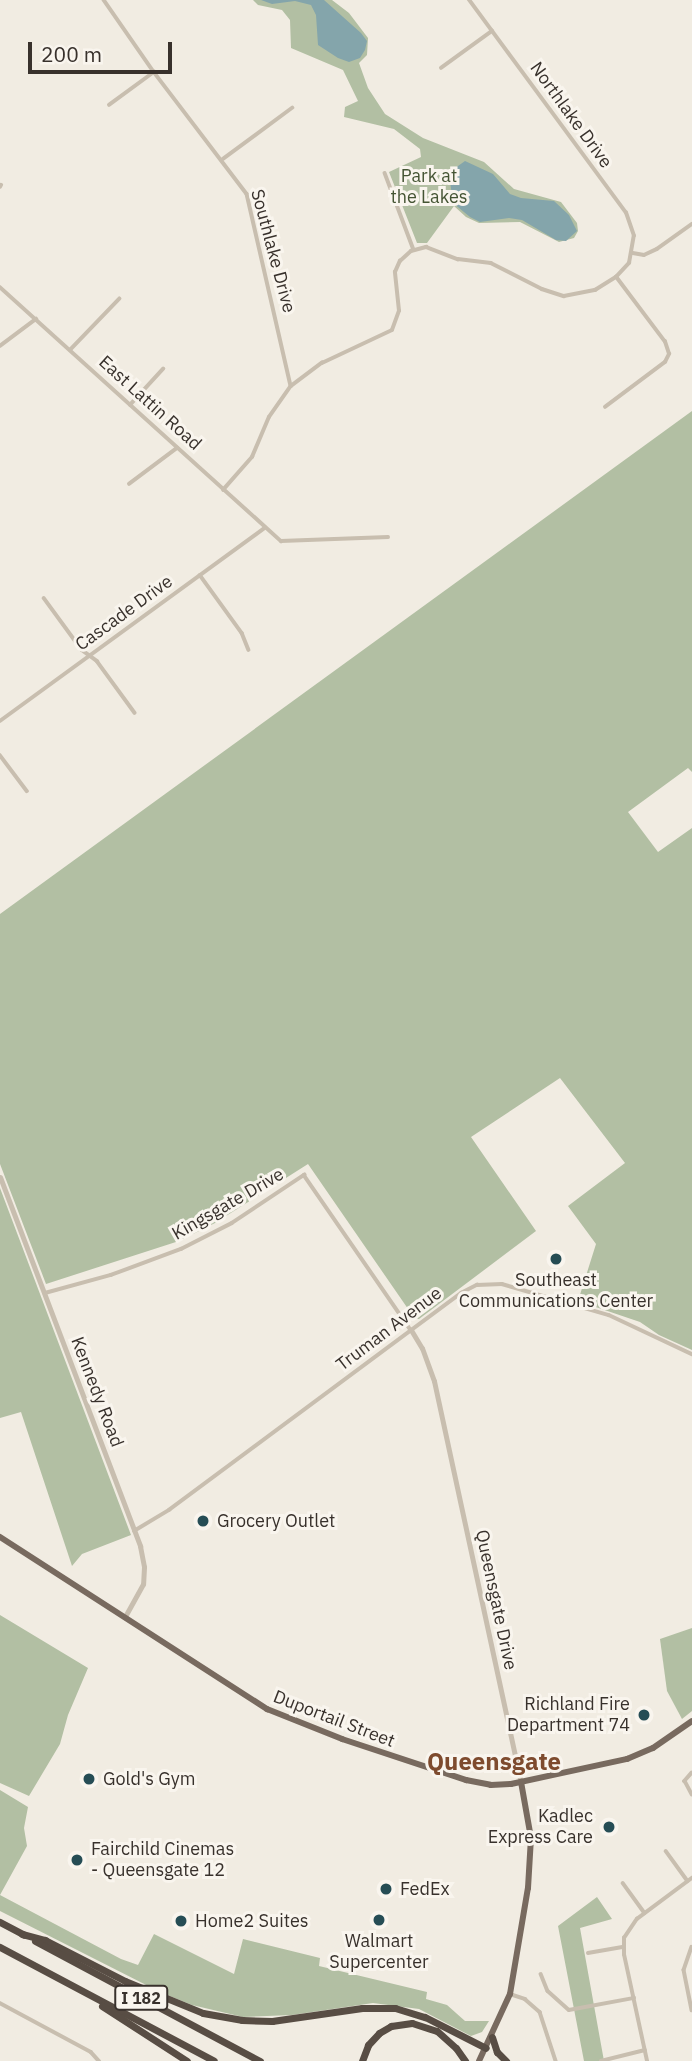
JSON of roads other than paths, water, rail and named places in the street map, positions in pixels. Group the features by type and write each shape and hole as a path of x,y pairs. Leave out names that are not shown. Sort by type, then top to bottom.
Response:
{"highway":[{"name":"I 182","path":"0,1922 260,2061"},
{"path":"22,1934 45,1940 125,1981 203,2013 242,2021 272,2021 362,2008 395,2008 425,2017 486,2048"},
{"name":"I 182","path":"0,1947 214,2061"},
{"path":"69,1984 187,2061"},
{"path":"362,2061 368,2045 379,2033 391,2026 412,2023 437,2031 456,2048 465,2061"},
{"path":"492,2037 497,2052 506,2061"}],"main road":[{"name":"Duportail Street","path":"0,1536 253,1702 283,1717 466,1780 491,1785 521,1782 638,1756 692,1721"},
{"name":"Queensgate Drive","path":"479,2061 510,1994 531,1852 521,1782"}],"street":[{"name":"Southlake Drive","path":"104,0 153,72 223,159 247,194 291,386"},
{"name":"Northlake Drive","path":"469,0 626,213 634,232 633,253"},
{"path":"441,68 492,31"},
{"path":"109,105 153,72"},
{"path":"223,159 292,108"},
{"path":"386,173 414,250"},
{"path":"223,490 252,457 269,417 291,386 322,363 392,330 399,311 396,267 414,250 431,248 458,259 494,264 561,296 590,292 616,277 629,263 633,253 643,255 657,249 692,224"},
{"path":"605,407 665,362 669,354 665,342 616,277"},
{"name":"East Lattin Road","path":"0,287 281,541 388,537"},
{"path":"71,350 119,299"},
{"path":"0,346 36,319"},
{"path":"130,405 163,369"},
{"path":"129,484 177,448"},
{"name":"Cascade Drive","path":"0,721 265,528"},
{"path":"200,575 242,633 249,650"},
{"path":"44,598 90,656 97,661 135,713"},
{"path":"0,755 27,791"},
{"name":"Kingsgate Drive","path":"45,1293 111,1275 181,1249 243,1216 304,1175"},
{"name":"Queensgate Drive","path":"304,1175 411,1330 422,1348 435,1381 521,1782"},
{"name":"Kennedy Road","path":"0,1177 142,1555 144,1578 138,1596 125,1617"},
{"name":"Truman Avenue","path":"134,1531 169,1510 468,1289 495,1283 616,1318 692,1354"},
{"path":"692,1773 685,1781 692,1794"},
{"path":"647,2061 623,1947 630,1926 690,1879 666,1851"},
{"path":"623,1882 645,1913"},
{"path":"588,1953 623,1947"},
{"path":"692,1947 684,1970 692,2010"},
{"path":"541,1974 548,1992 569,2010 634,1998"},
{"path":"510,1994 523,1997 540,2012 556,2061"},
{"path":"0,2003 91,2052 99,2061"},
{"path":"601,2061 645,2050"}],"water":[{"path":"261,0 324,0 361,33 367,41 365,50 360,58 349,62 338,58 318,45 316,15 311,5 295,1 272,4"},
{"path":"465,161 493,174 510,194 521,198 554,201 569,215 577,231 566,241 556,240 522,220 509,218 480,222 470,217 453,203 450,181 451,171"}],"place":[{"name":"Southeast Communications Center","path":"556,1259"},
{"name":"Grocery Outlet","path":"203,1521"},
{"name":"Richland Fire Department 74","path":"644,1715"},
{"name":"Gold's Gym","path":"89,1779"},
{"name":"Kadlec Express Care","path":"609,1827"},
{"name":"Fairchild Cinemas - Queensgate 12","path":"77,1860"},
{"name":"FedEx","path":"386,1889"},
{"name":"Walmart Supercenter","path":"379,1920"},
{"name":"Home2 Suites","path":"181,1921"}],"district":[{"name":"Queensgate","path":"494,1762"}],"park label":[{"name":"Park at the Lakes","path":"429,187"}]}
